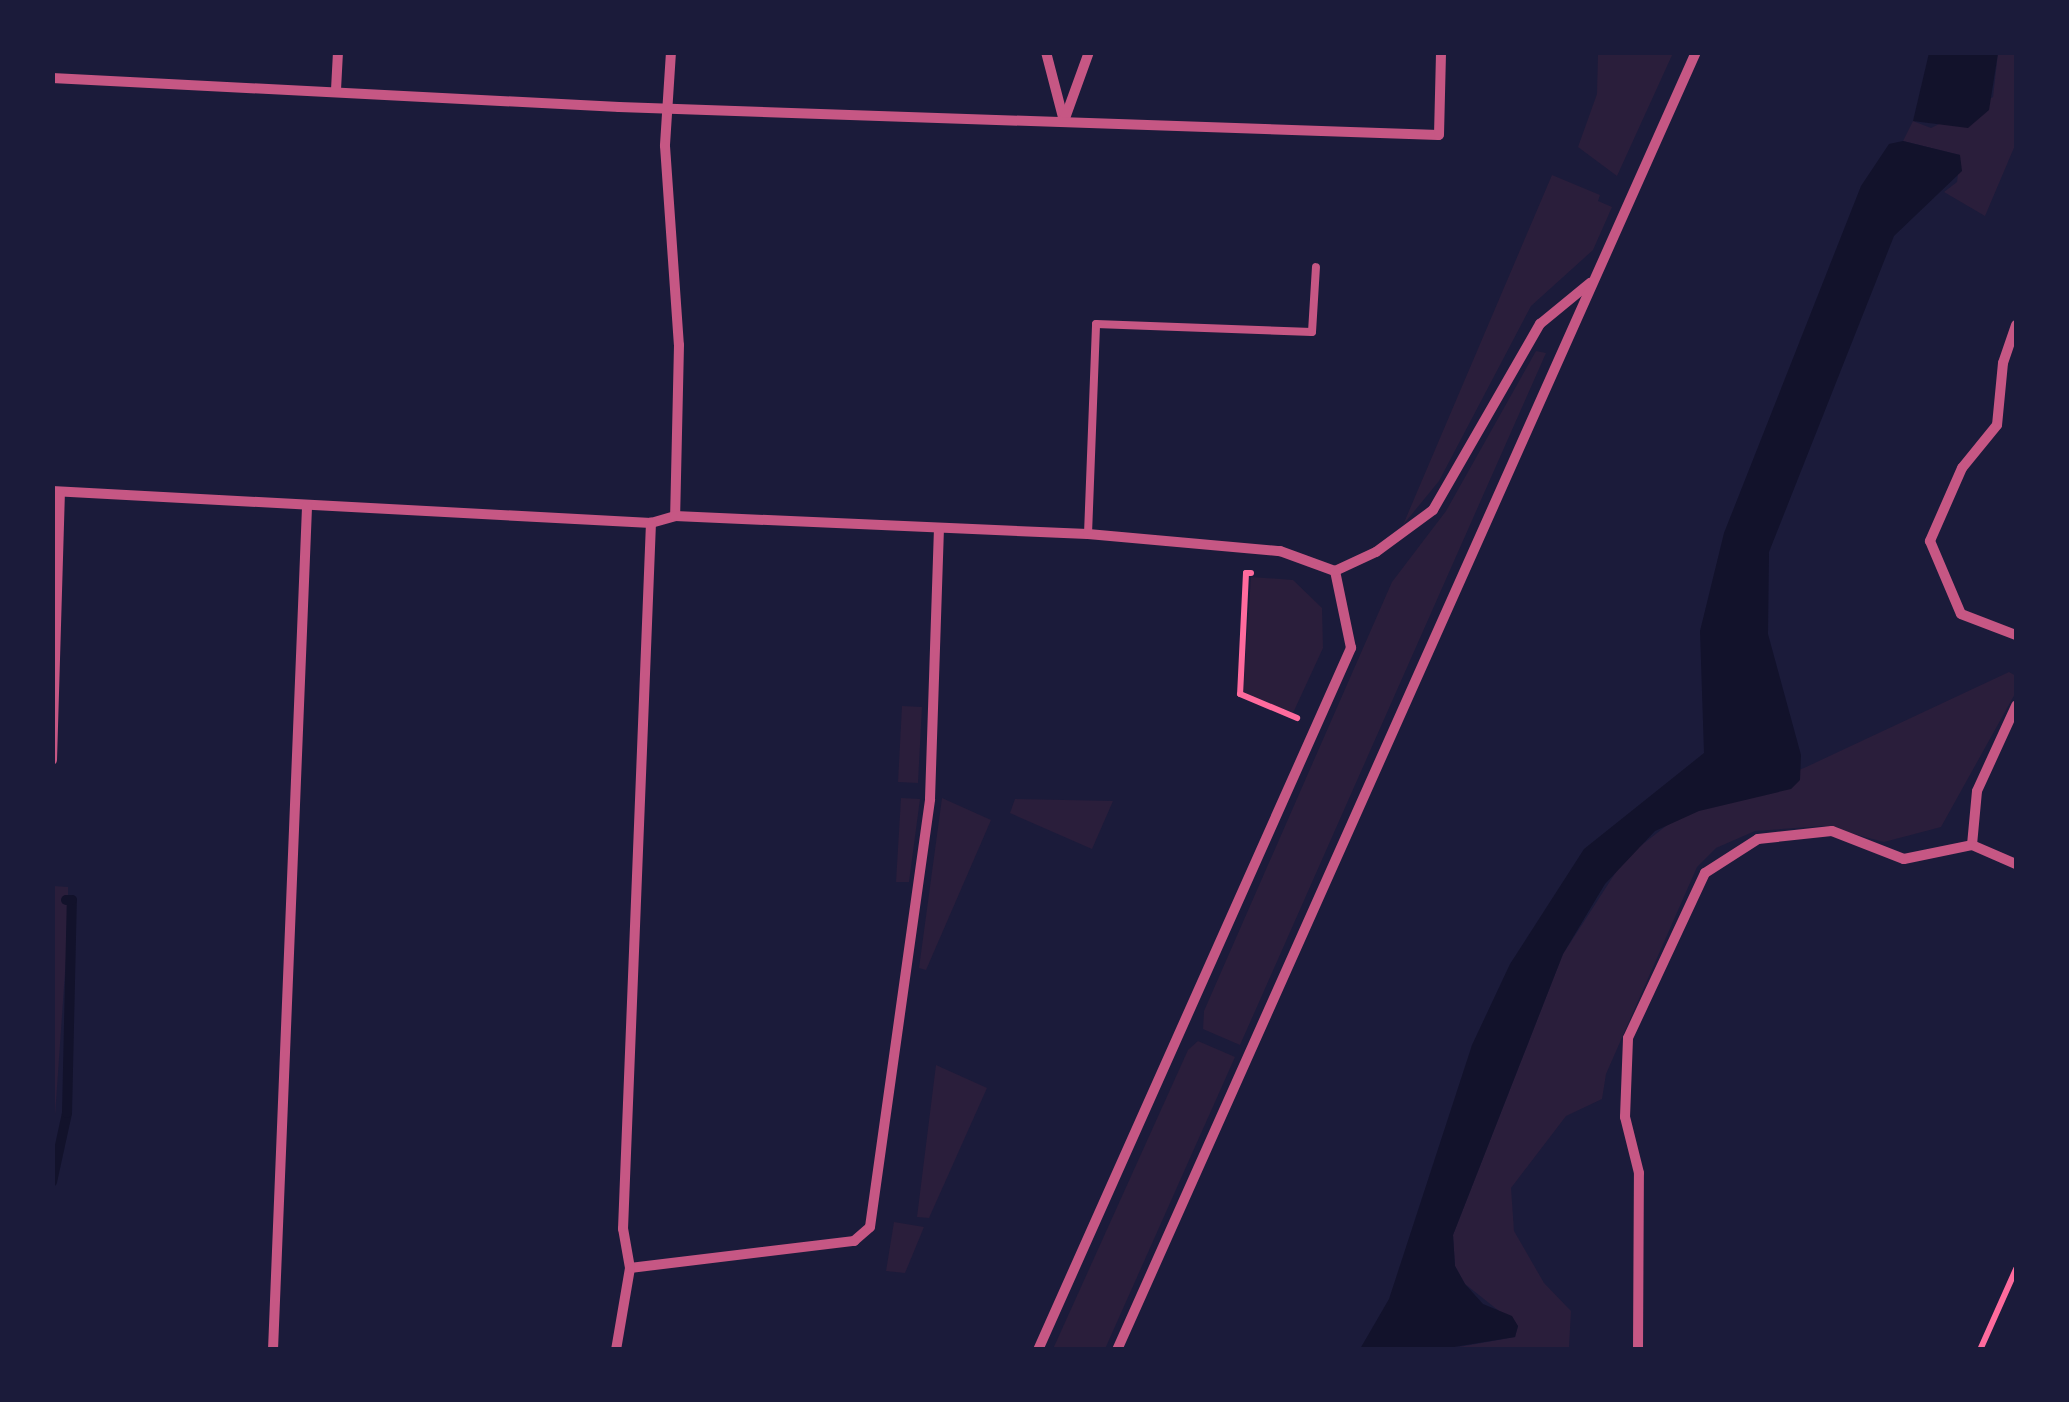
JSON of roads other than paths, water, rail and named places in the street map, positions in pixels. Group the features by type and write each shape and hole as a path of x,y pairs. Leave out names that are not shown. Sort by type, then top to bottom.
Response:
{"street":[{"path":"336,90 338,52"},
{"path":"671,52 666,146 679,345 676,516"},
{"path":"1046,52 1064,121"},
{"path":"1064,121 1089,52"},
{"path":"52,78 619,107 670,104 1439,135 1441,52"},
{"path":"1116,1350 1696,52"},
{"path":"52,760 56,491 651,523 676,516 1088,534 1260,550 1336,571 1376,552 1433,510 1540,324 1595,280"},
{"path":"2016,325 2003,362 1997,425 1962,468 1930,541 1961,614 2016,634"},
{"path":"273,1350 307,506"},
{"path":"616,1350 630,1268 623,1228 651,523"},
{"path":"630,1268 854,1241 870,1227 930,799 939,528"},
{"path":"1038,1350 1351,648 1336,571"},
{"path":"1972,846 1977,791 2016,706"},
{"path":"1638,1350 1639,1173 1625,1117 1628,1038 1695,888 1723,857 1758,839 1832,831 1904,859 1972,846 2016,864"}],"lane":[{"path":"1088,534 1096,324 1312,332 1316,267"}],"waterway":[{"path":"52,1182 67,1113 72,900 66,900"}]}
